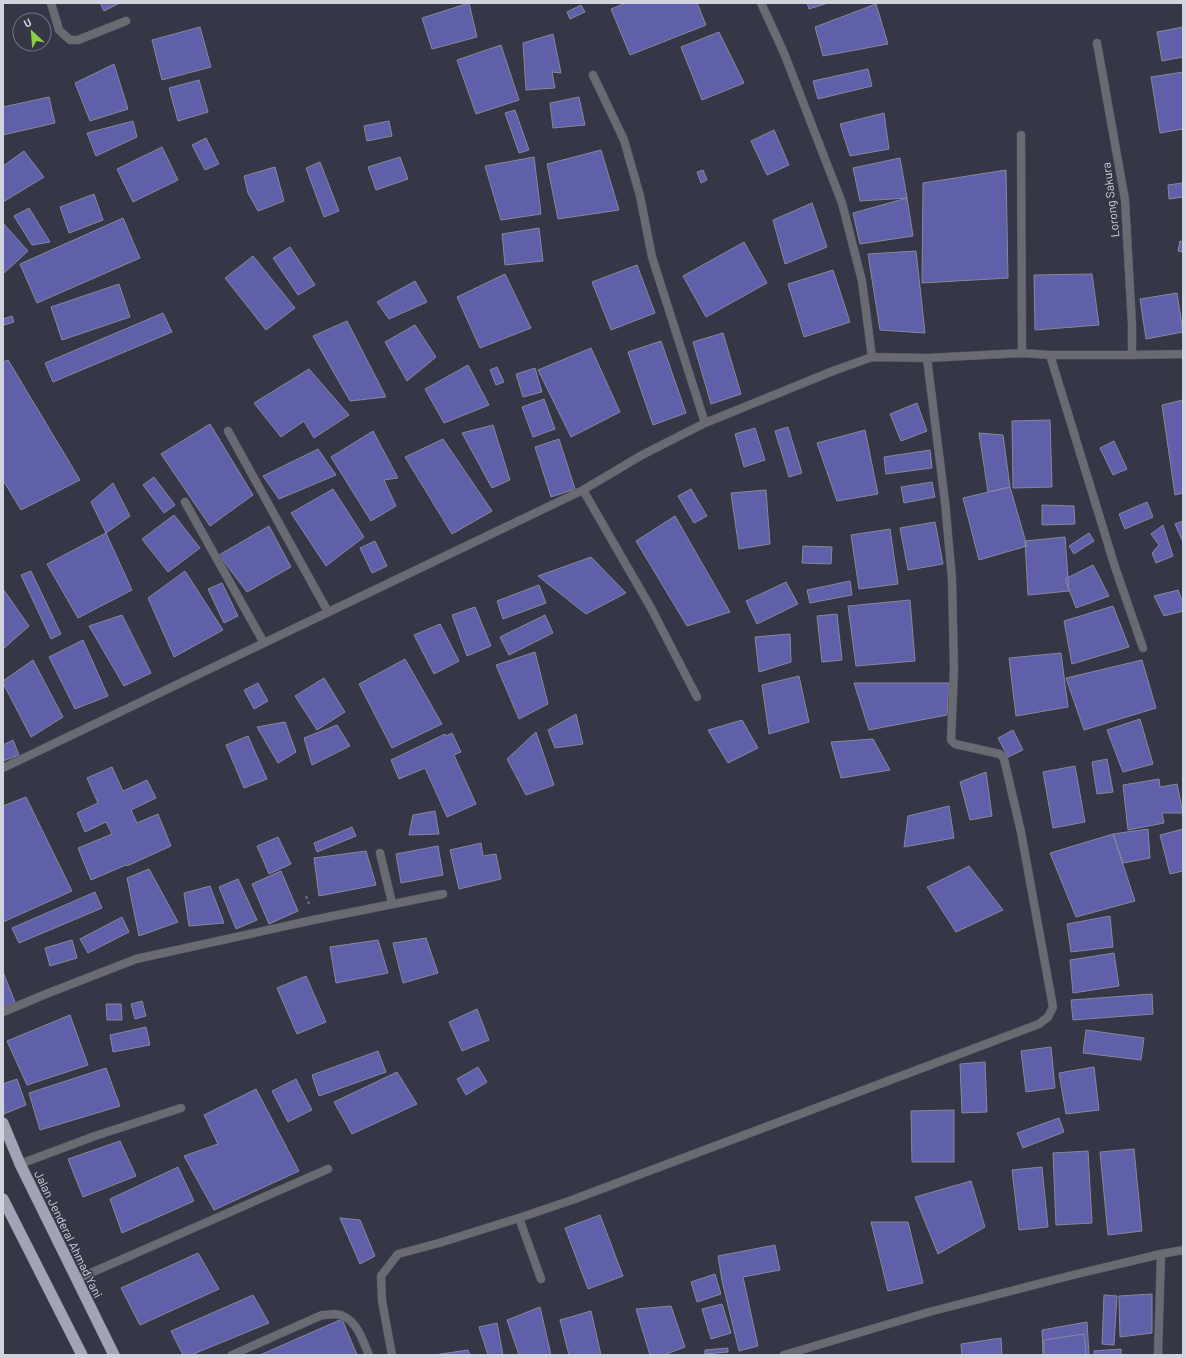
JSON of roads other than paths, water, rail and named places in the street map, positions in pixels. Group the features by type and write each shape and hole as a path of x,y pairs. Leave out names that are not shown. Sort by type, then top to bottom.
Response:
{"highway":[{"name":"Jalan Jenderal Ahmad Yani","path":"3,1123 20,1164 114,1355"},
{"path":"3,1199 82,1355"}],"street":[{"path":"51,3 59,30 70,40 78,40 126,21"},
{"path":"761,3 784,53 842,203 862,281 872,357"},
{"name":"Lorong Sakura","path":"1097,43 1125,200 1132,325 1132,356"},
{"path":"593,75 624,140 640,196 652,257 705,423"},
{"path":"1022,135 1022,353"},
{"path":"3,768 583,490 642,455 705,423 833,371 872,357 927,358 1022,353 1050,355 1132,356 1183,354"},
{"path":"1050,355 1114,567 1143,648"},
{"path":"392,1355 382,1301 381,1276 398,1254 439,1243 572,1200 1039,1024 1048,1017 1053,1007 1020,832 1004,759 1000,754 955,744 951,740 954,670 952,579 945,502 927,358"},
{"path":"228,431 328,612"},
{"path":"583,490 651,608 698,697"},
{"path":"185,502 264,643"},
{"path":"380,853 392,904"},
{"path":"3,1012 136,959 443,894"},
{"path":"20,1164 95,1136 181,1108"},
{"path":"77,1279 328,1168"},
{"path":"519,1218 541,1279"},
{"path":"784,1355 929,1312 1161,1254 1183,1250"},
{"path":"1158,1355 1161,1254"},
{"path":"232,1355 322,1315 336,1314 347,1319 357,1328 369,1355"}]}
